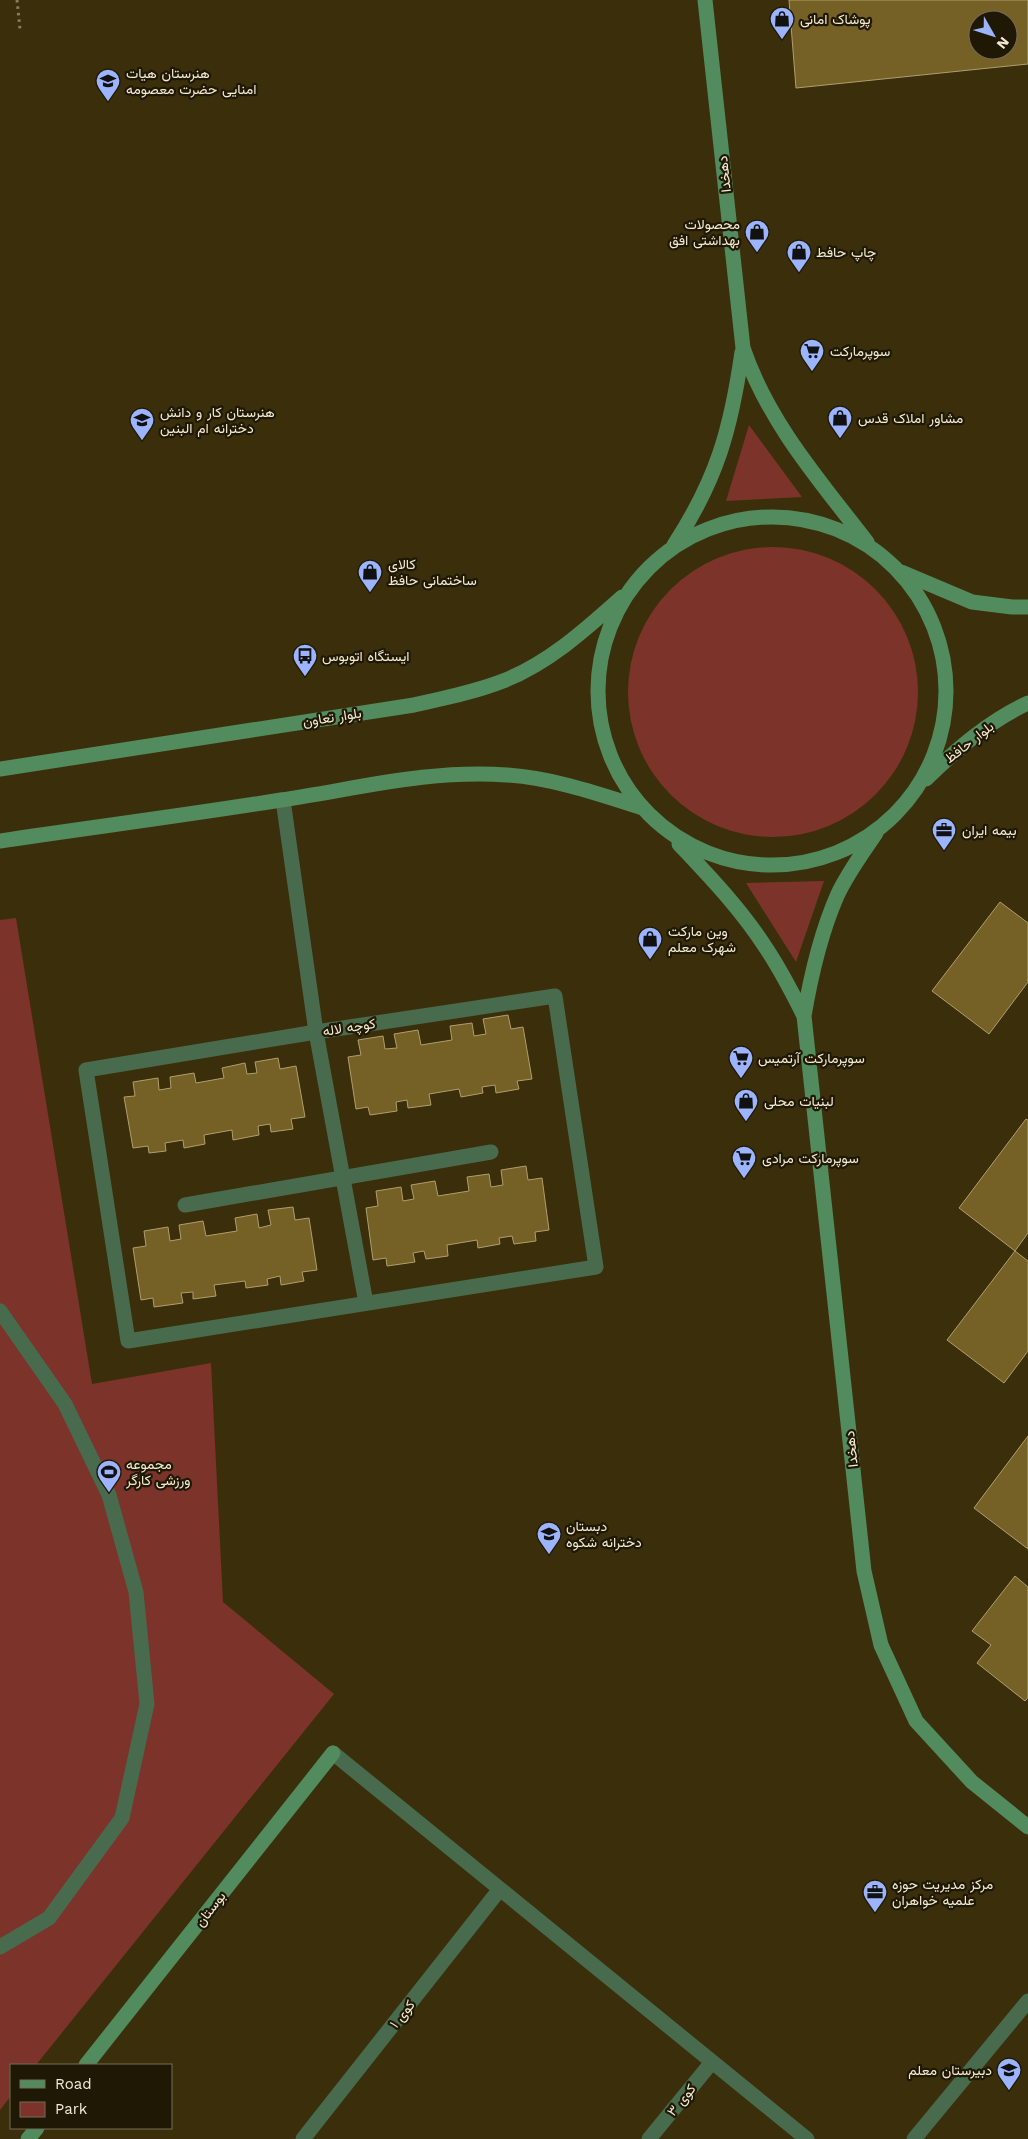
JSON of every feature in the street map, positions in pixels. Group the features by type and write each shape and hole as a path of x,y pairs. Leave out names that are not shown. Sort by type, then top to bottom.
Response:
{"main road":[{"name":"دهخدا","path":"705,0 743,348"},
{"path":"743,348 757,385 789,440 872,549"},
{"path":"670,551 701,501 714,471 732,413 743,348"},
{"path":"666,830 692,846 728,860 750,864 796,863 818,859 861,840 880,827 899,809 915,789 928,768 940,731 946,700 945,676 936,631 926,609 899,571 872,549 852,536 807,520 759,517 712,528 690,538 670,551 650,568 632,588 621,604 605,641 601,660 598,700 602,729 611,758 630,793 721,888 748,921 783,975 804,1016"},
{"path":"899,571 972,602 1012,608 1028,607"},
{"name":"بلوار تعاون","path":"0,769 458,696 504,680 545,660 579,635 632,588"},
{"name":"بلوار حافظ","path":"915,789 955,751 984,728 1028,703"},
{"path":"0,841 282,800 420,776 478,773 509,775 555,782 643,808"},
{"path":"804,1016 820,943 837,895 853,866 880,827"},
{"name":"دهخدا","path":"804,1016 864,1571 881,1645 916,1721 972,1782 1028,1827"},
{"name":"بوستان","path":"87,2064 333,1753"},
{"path":"28,2139 36,2129"}],"street":[{"name":"کوچه لاله","path":"282,800 316,1032 555,996 596,1267 366,1303"},
{"path":"316,1032 344,1177 366,1303 128,1341 86,1070 316,1032"},
{"path":"185,1205 491,1152"},
{"path":"0,1311 65,1404 109,1496 136,1592 147,1704 122,1818 49,1918 0,1947"},
{"path":"333,1753 807,2139"},
{"name":"کوی ۱","path":"303,2139 500,1889"},
{"path":"914,2139 1028,2000"},
{"name":"کوی ۳","path":"649,2139 712,2062"}],"path":[{"path":"17,0 20,29"}],"green space":[{"path":"749,425 802,497 726,501"},
{"path":"773,547 801,550 828,558 865,580 885,600 907,637 915,664 918,692 915,720 907,747 885,784 865,804 828,826 801,834 773,837 745,834 718,826 681,804 661,784 639,747 631,720 628,692 631,664 639,637 661,600 681,580 718,558 745,550"},
{"path":"824,881 796,962 746,883"},
{"name":"مجموعه ورزشی کارگر","path":"16,918 92,1384 211,1363 223,1602 334,1694 37,2064 10,2064 10,2097 0,2110 0,920"}],"building":[{"path":"789,0 1028,0 1028,64 796,88"},
{"path":"1000,902 1028,923 1028,982 989,1034 932,991"},
{"path":"508,1015 511,1029 523,1027 532,1079 517,1081 519,1089 496,1093 495,1085 482,1087 483,1093 461,1097 459,1089 429,1094 431,1105 408,1108 407,1100 396,1102 397,1111 370,1115 368,1107 356,1109 348,1057 361,1055 358,1040 383,1036 385,1049 397,1048 394,1034 418,1030 421,1045 452,1040 450,1026 472,1023 474,1036 486,1034 483,1019"},
{"path":"278,1058 280,1069 296,1066 305,1117 291,1119 293,1129 271,1132 270,1124 258,1126 259,1135 233,1140 232,1130 204,1135 205,1144 184,1148 183,1140 165,1143 166,1151 149,1153 148,1146 133,1148 124,1097 135,1096 133,1082 158,1078 159,1090 171,1088 170,1077 194,1073 196,1083 224,1078 222,1068 245,1063 247,1074 257,1073 255,1062"},
{"path":"1026,1119 1028,1120 1028,1233 1015,1251 959,1208"},
{"path":"526,1166 528,1180 542,1178 549,1230 535,1232 536,1241 514,1244 512,1236 499,1238 500,1244 478,1248 477,1240 447,1245 448,1256 426,1259 424,1251 413,1253 415,1262 387,1266 386,1258 373,1260 366,1208 378,1206 376,1191 401,1187 403,1201 414,1199 411,1185 435,1181 438,1196 469,1191 467,1177 489,1174 491,1187 503,1185 501,1170"},
{"path":"293,1207 295,1220 309,1218 317,1270 302,1272 304,1281 281,1285 280,1276 267,1279 268,1285 246,1288 245,1281 214,1285 216,1296 193,1299 193,1292 181,1293 183,1303 154,1307 153,1298 141,1300 133,1248 146,1246 144,1231 168,1227 170,1241 181,1239 179,1225 203,1221 206,1236 237,1231 235,1218 257,1214 259,1228 271,1225 268,1210"},
{"path":"1015,1251 1028,1261 1028,1351 1004,1383 947,1340"},
{"path":"1028,1436 1028,1549 974,1508"},
{"path":"1015,1576 1028,1587 1028,1698 1025,1701 977,1663 991,1645 972,1631"}],"place":[{"name":"پوشاک امانی","path":"782,40"},
{"name":"هنرستان هیات امنایی حضرت معصومه","path":"108,102"},
{"name":"محصولات بهداشتی افق","path":"757,253"},
{"name":"چاپ حافط","path":"799,273"},
{"name":"سوپرمارکت","path":"812,372"},
{"name":"مشاور املاک قدس","path":"840,439"},
{"name":"هنرستان کار و دانش دخترانه ام البنین","path":"142,441"},
{"name":"کالای ساختمانی حافظ","path":"370,593"},
{"name":"ایستگاه اتوبوس","path":"305,677"},
{"name":"بیمه ایران","path":"944,851"},
{"name":"وین مارکت شهرک معلم","path":"650,960"},
{"name":"سوپرمارکت آرتمیس","path":"741,1079"},
{"name":"لبنیات محلی","path":"746,1122"},
{"name":"سوپرمارکت مرادی","path":"744,1179"},
{"name":"مجموعه ورزشی کارگر","path":"109,1493"},
{"name":"دبستان دخترانه شکوه","path":"549,1555"},
{"name":"مرکز مدیریت حوزه علمیه خواهران","path":"875,1913"},
{"name":"دبیرستان معلم","path":"1009,2091"}]}
